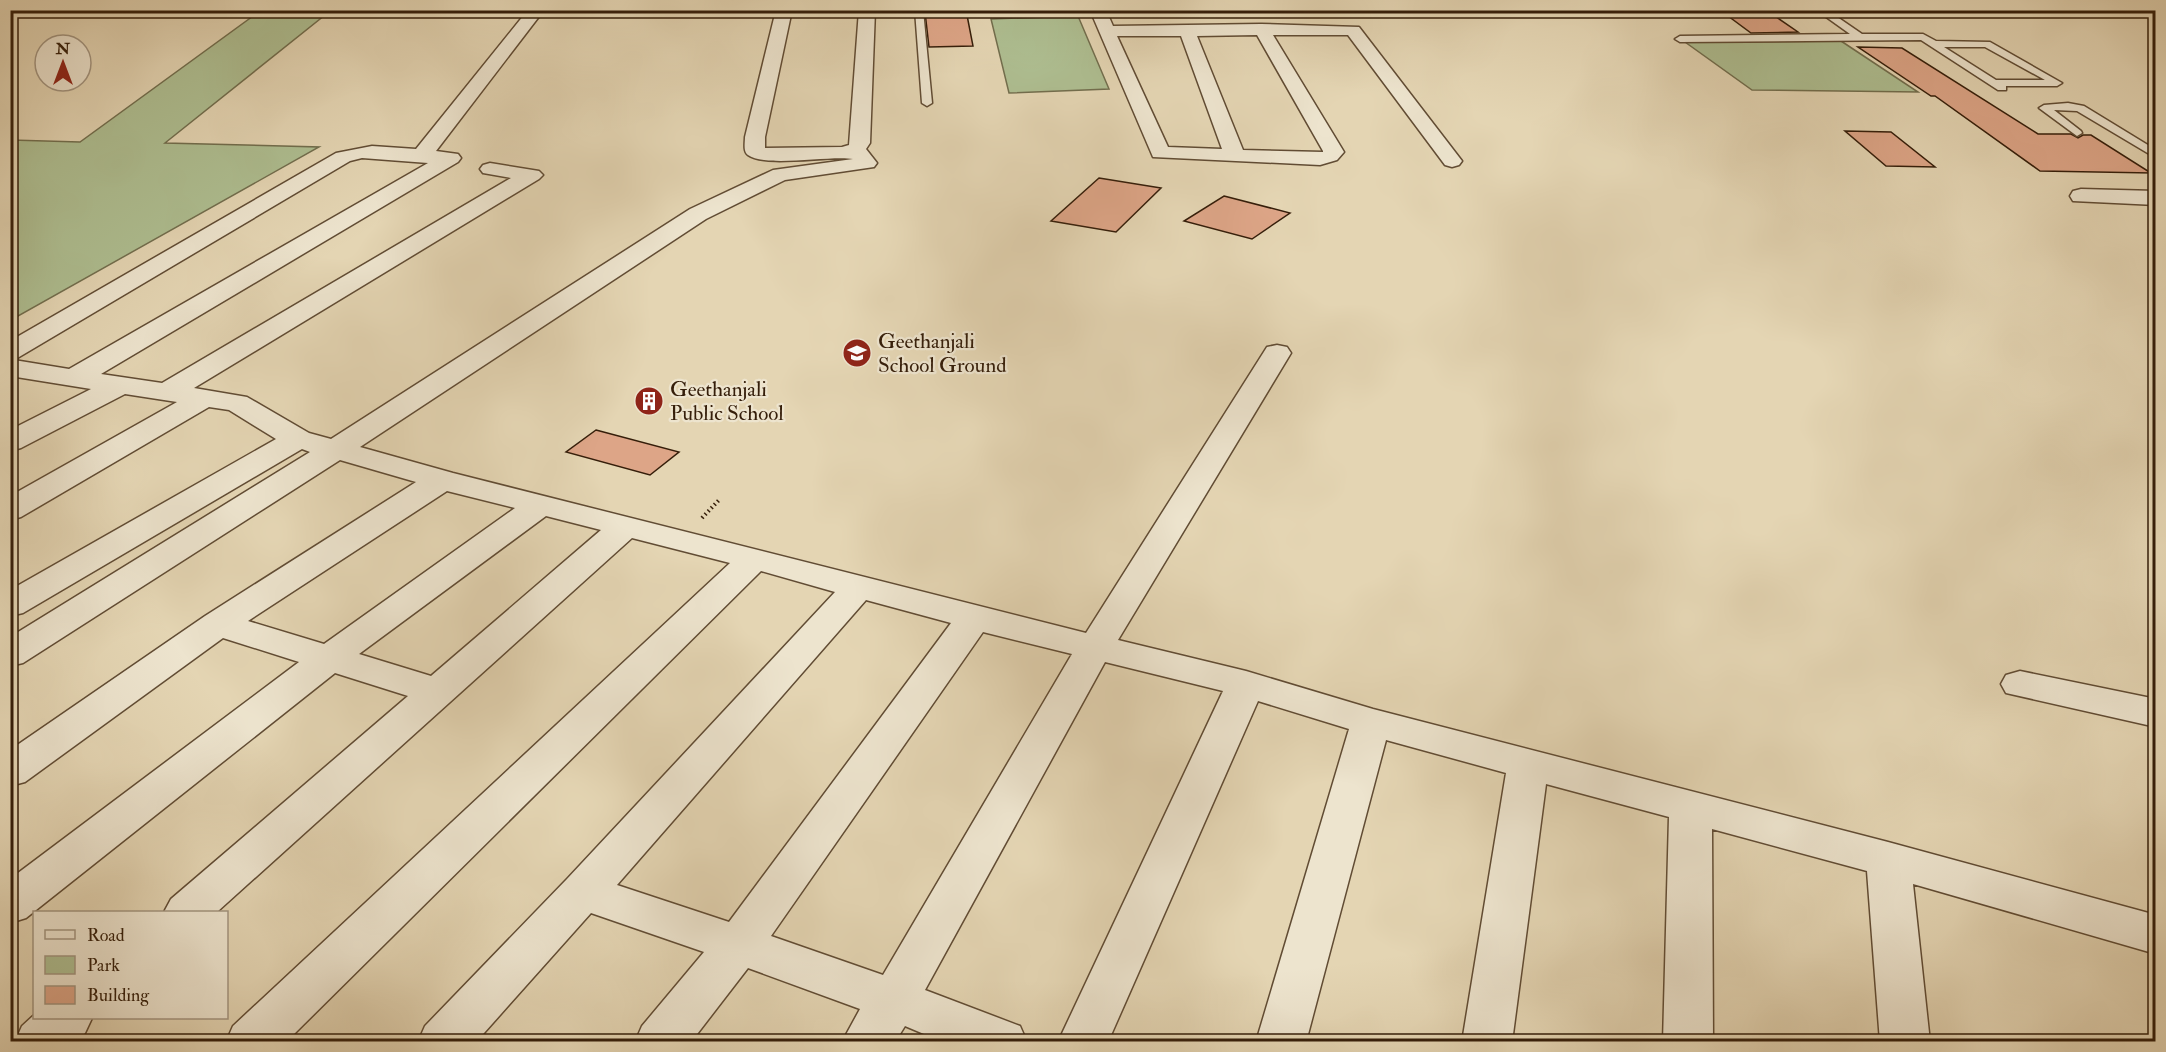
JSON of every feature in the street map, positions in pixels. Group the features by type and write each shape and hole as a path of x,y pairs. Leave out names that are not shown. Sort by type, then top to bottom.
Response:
{"street":[{"path":"422,156 537,10"},
{"path":"784,10 756,132 755,151 765,154 844,153 856,149 860,143 867,10"},
{"path":"1098,10 1160,153 1320,159 1330,156 1334,152 1261,29"},
{"path":"1187,30 1234,156"},
{"path":"1106,31 1353,30 1452,161"},
{"path":"10,654 335,450 698,214 780,174 867,163 856,149"},
{"path":"10,353 343,157 368,151 451,158 73,378"},
{"path":"167,392 532,175 490,169"},
{"path":"2081,196 2151,201"},
{"path":"867,1041 895,999 1094,649 1277,353"},
{"path":"10,385 24,370 237,403 298,439 442,480 754,559 1094,649 1246,684 1371,722 1888,859 2156,935"},
{"path":"10,442 122,385"},
{"path":"10,510 205,398"},
{"path":"10,605 298,439"},
{"path":"10,771 218,624 442,480"},
{"path":"10,905 329,658 541,505"},
{"path":"188,911 626,526"},
{"path":"251,1041 754,559"},
{"path":"443,1041 583,892 859,587"},
{"path":"660,1041 739,944 974,618"},
{"path":"218,624 439,692"},
{"path":"1083,1041 1246,684"},
{"path":"2020,684 2156,713"},
{"path":"1281,1041 1371,722"},
{"path":"1487,1041 1528,765"},
{"path":"1688,1041 1691,807"},
{"path":"1888,859 1905,1041"},
{"path":"583,892 895,999 1002,1041"},
{"path":"40,1041 65,1019"}],"lane":[{"path":"919,10 927,103"},
{"path":"1788,10 1822,11 1860,37"},
{"path":"1680,39 1923,37 2010,93"},
{"path":"1933,44 1987,44 2057,83 1994,82"},
{"path":"2077,133 2044,108 2089,104 2156,145"},
{"path":"2068,106 2080,108 2156,155"}],"green space":[{"path":"260,11 330,11 165,143 319,147 11,320 11,140 80,142"},
{"path":"1078,16 1109,89 1009,93 991,19"},
{"path":"1841,41 1918,92 1752,90 1685,42"}],"building":[{"path":"966,10 973,46 929,47 925,12"},
{"path":"1720,10 1766,10 1798,32 1751,33"},
{"path":"1858,47 1902,48 2038,134 2071,134 2078,138 2091,135 2151,173 2040,171 1935,96 1931,96"},
{"path":"1845,131 1891,132 1935,167 1886,166"},
{"path":"1099,178 1161,188 1116,232 1051,221"},
{"path":"1224,196 1290,213 1252,239 1184,221"},
{"path":"596,430 679,452 650,475 566,452"}],"place":[{"name":"Geethanjali School Ground","path":"857,353"},
{"name":"Geethanjali Public School","path":"649,401"}]}
